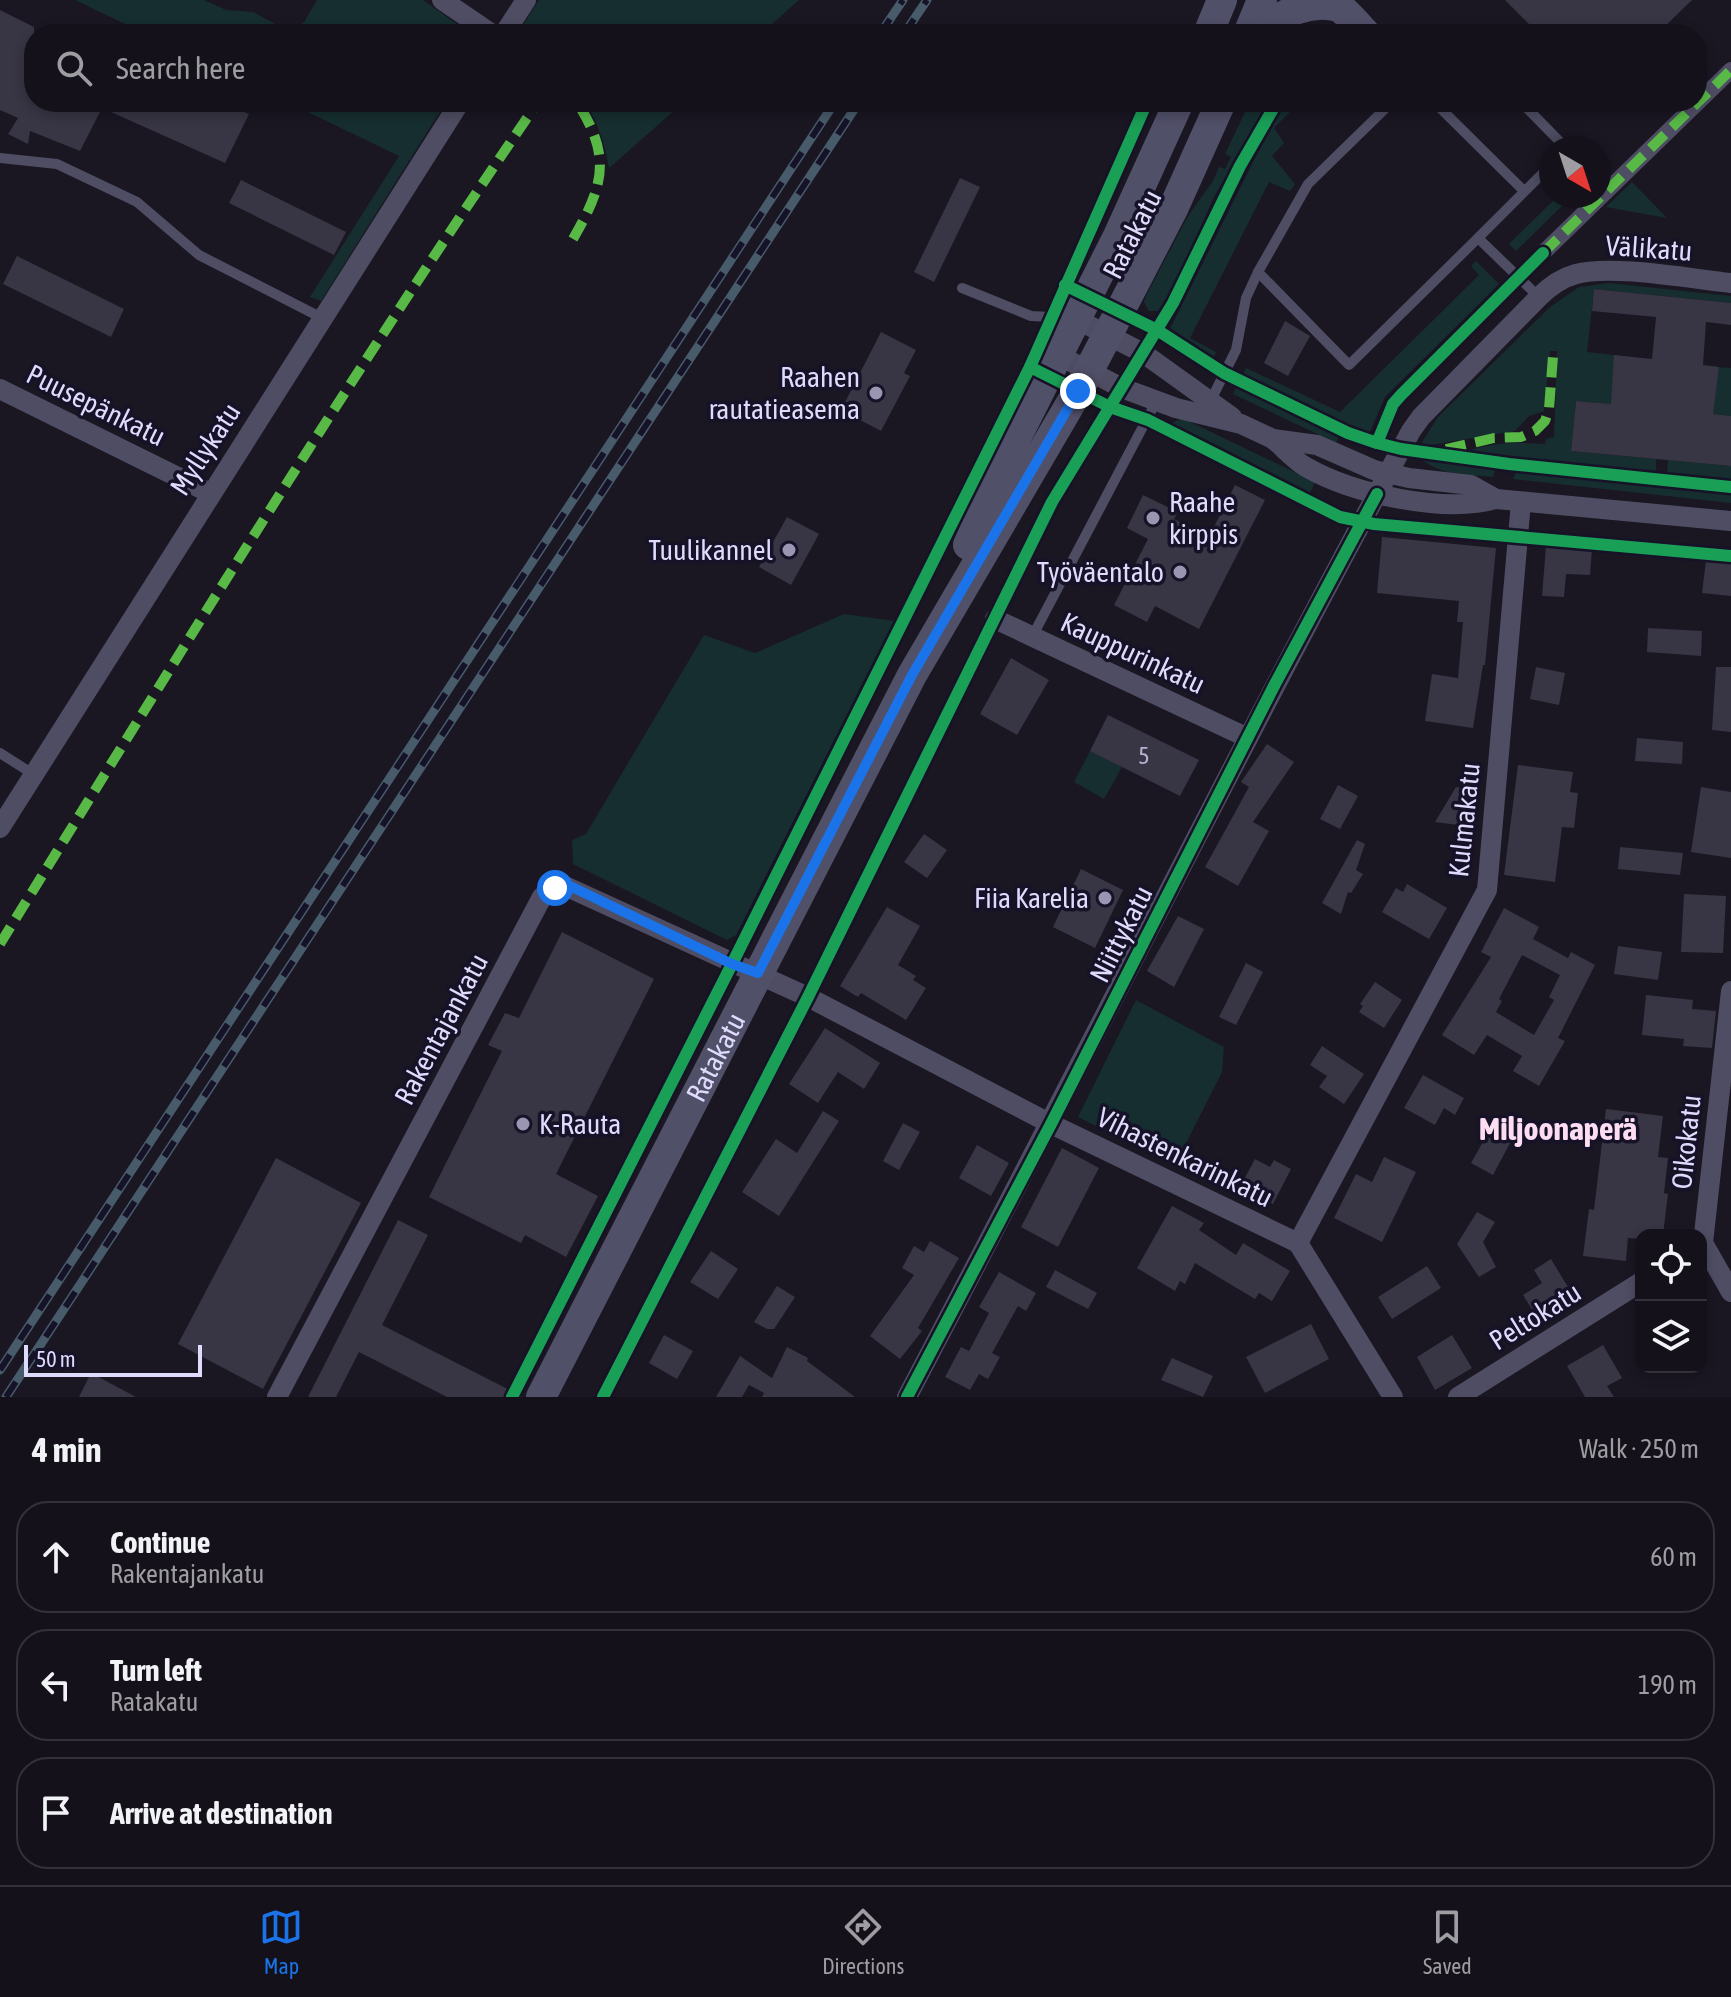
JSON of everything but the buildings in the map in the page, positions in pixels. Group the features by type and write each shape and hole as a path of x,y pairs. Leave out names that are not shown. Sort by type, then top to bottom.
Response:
{"main road":[{"path":"1212,24 1222,0"},
{"path":"1252,24 1262,0"},
{"path":"1271,24 1291,8 1309,1 1324,0 1339,7 1356,24"},
{"name":"Ratakatu","path":"912,675 1004,462 1174,112"},
{"name":"Ratakatu","path":"541,1397 912,675 1108,334 1173,209 1217,112"}],"street":[{"path":"442,0 477,24"},
{"path":"510,24 526,0"},
{"path":"1707,93 1731,70"},
{"name":"Myllykatu","path":"0,828 454,112"},
{"path":"1543,253 1688,112"},
{"name":"Välikatu","path":"1377,494 1411,431 1427,410 1559,280 1589,272 1731,283"},
{"path":"1076,319 1143,353 1241,424"},
{"path":"1058,355 1122,388 1241,424 1273,439 1304,465 1348,486 1377,494 1475,505 1496,499"},
{"name":"Puusepänkatu","path":"0,389 210,493"},
{"path":"1273,439 1317,445 1374,470 1471,485 1496,499 1731,521"},
{"name":"Niittykatu","path":"907,1397 1377,494"},
{"name":"Kulmakatu","path":"1298,1243 1487,890 1521,502"},
{"name":"Kauppurinkatu","path":"995,619 1248,738"},
{"name":"Rakentajankatu","path":"277,1397 546,893 560,886 570,886 732,964 758,973"},
{"name":"Vihastenkarinkatu","path":"758,973 1051,1124 1298,1243"},
{"name":"Oikokatu","path":"1704,1229 1731,991"},
{"path":"1298,1243 1393,1397"},
{"name":"Oikokatu","path":"1707,1252 1731,1292"},
{"name":"Peltokatu","path":"1458,1397 1635,1286"}],"lane":[{"path":"1210,402 1236,350 1246,298 1308,184 1382,112"},
{"path":"1444,112 1524,191"},
{"path":"1531,112 1554,136"},
{"path":"0,158 57,164 137,202 199,255 322,318"},
{"path":"1258,272 1349,365 1539,177"},
{"path":"1478,238 1539,297"},
{"path":"962,288 1031,316 1076,319"},
{"path":"1032,637 1157,400"},
{"path":"0,753 33,774"}],"green space":[{"path":"75,0 204,0 226,10 253,12 275,24 125,24"},
{"path":"317,0 423,0 457,24 301,24"},
{"path":"539,0 799,0 772,24 524,24"},
{"path":"308,112 440,112 321,301 310,297 399,156"},
{"path":"591,112 673,112 609,168"},
{"path":"1245,112 1262,112 1214,197 1165,306 1161,311 1149,311 1144,302 1147,294 1188,216 1213,181 1219,167 1225,169 1231,157 1225,154"},
{"path":"1280,112 1290,112 1274,128 1284,143 1272,156 1295,184 1290,191 1269,182 1190,338 1216,352 1214,358 1174,335 1171,327"},
{"path":"1632,182 1667,218 1611,208 1611,202"},
{"path":"1546,208 1560,208 1516,251 1509,244"},
{"path":"1476,261 1499,284 1385,397 1369,434 1347,427 1242,377 1246,368 1340,412 1479,275 1471,266"},
{"path":"1609,283 1731,296 1731,303 1594,289 1587,352 1614,355 1662,409 1576,401 1571,451 1656,459 1656,475 1464,452 1504,444 1545,444 1546,439 1554,437 1557,351 1550,351 1544,411 1529,416 1515,431 1419,447 1438,417 1550,307 1579,287"},
{"path":"1703,366 1731,368 1731,416 1673,410"},
{"path":"1238,385 1340,434 1336,443 1233,394"},
{"path":"1182,418 1315,482 1310,493 1170,424"},
{"path":"1420,458 1496,467 1493,477 1464,474 1436,468"},
{"path":"1668,460 1731,466 1731,482 1667,476"},
{"path":"1517,470 1731,492 1731,503 1513,479"},
{"path":"844,614 894,621 736,935 727,940 573,864 572,840 586,834 704,635 755,653"},
{"path":"1090,751 1122,767 1104,799 1074,782"},
{"path":"1136,1000 1224,1047 1222,1072 1175,1165 1078,1117"}],"railway":[{"path":"887,24 903,0"},
{"path":"911,24 927,0"},
{"path":"0,1370 828,112"},
{"path":"6,1397 852,112"}],"marked path":[{"path":"1707,93 1731,70"},
{"path":"0,944 331,414 531,112"},
{"path":"573,239 592,203 600,171 596,139 583,112"},
{"path":"1543,253 1688,112"},
{"path":"1446,449 1494,438 1521,437 1535,431 1545,421 1549,409 1553,356"}],"cycle path":[{"path":"512,1397 1030,367 1143,112"},
{"path":"603,1397 808,997 1052,502 1173,303 1240,166 1271,112"},
{"path":"1377,443 1393,404 1543,253"},
{"path":"1065,285 1157,330 1224,373 1348,433 1377,443 1509,464 1731,487"},
{"path":"1030,367 1110,407 1148,420 1340,517 1374,524 1731,556"},
{"path":"907,1397 1051,1124 1275,684 1377,494"}],"place":[{"name":"Raahen rautatieasema","path":"876,393"},
{"name":"Raahe kirppis","path":"1153,518"},
{"name":"Tuulikannel","path":"789,550"},
{"name":"Työväentalo","path":"1180,572"},
{"name":"Fiia Karelia","path":"1105,898"},
{"name":"K-Rauta","path":"523,1124"}],"district":[{"name":"Miljoonaperä","path":"1558,1128"}],"route":[{"path":"555,888 570,886 732,964 758,973 912,675 1078,391"}]}
